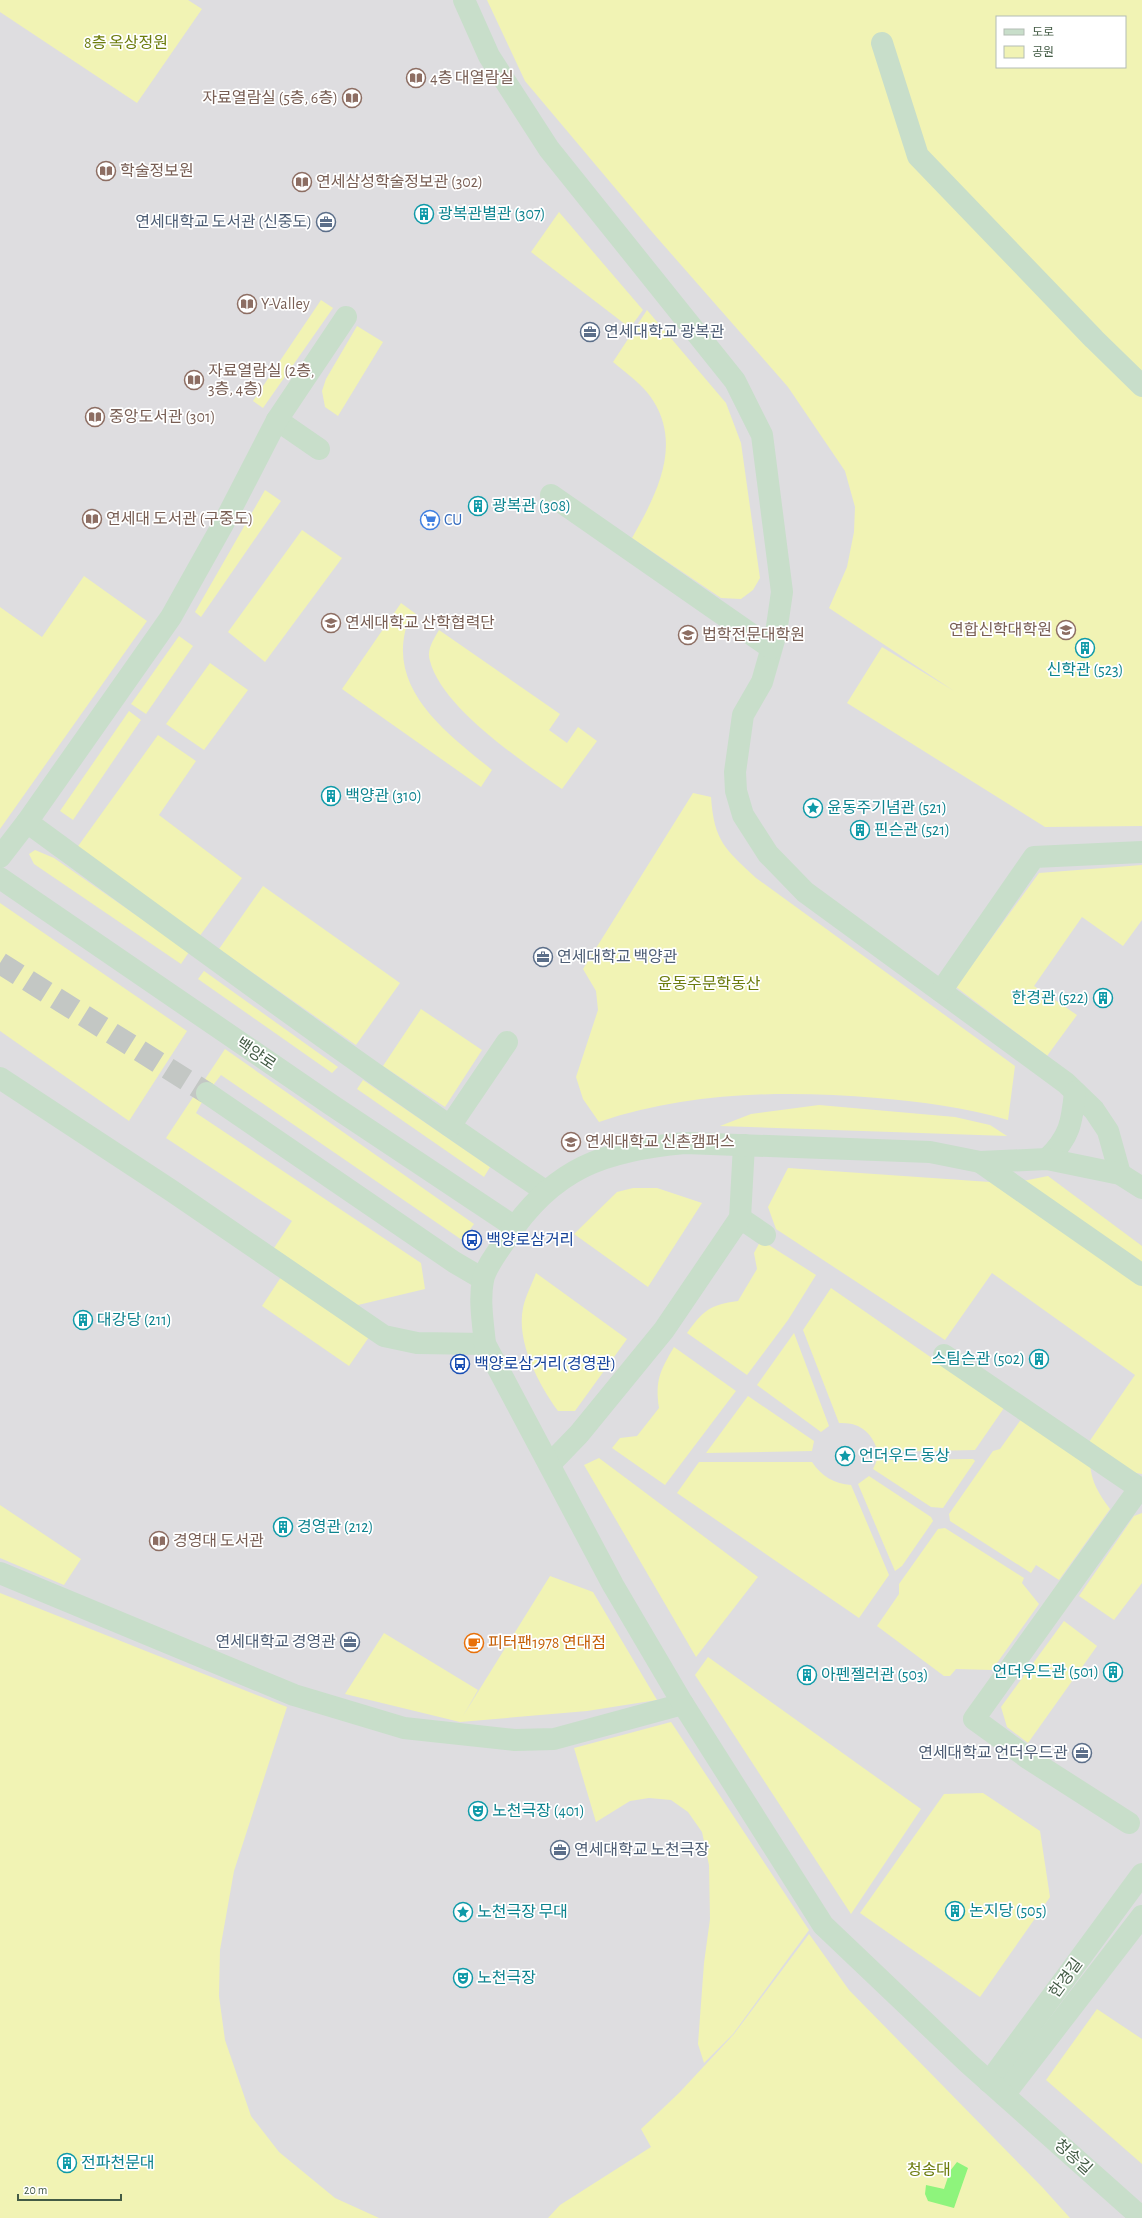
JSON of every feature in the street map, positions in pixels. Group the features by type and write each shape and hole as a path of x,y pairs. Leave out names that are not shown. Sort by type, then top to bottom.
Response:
{"street":[{"path":"464,0 489,56 549,149 735,381 762,435 771,495 782,592 771,648 762,682 743,715 735,772 736,791 743,815 768,854 797,884 1054,1073 1094,1110 1108,1131 1120,1174"},
{"path":"882,43 918,156 1094,339 1142,386"},
{"path":"0,857 27,822 171,617 227,517 277,420 346,317"},
{"path":"277,420 319,449"},
{"path":"551,495 771,648"},
{"path":"27,822 205,953 450,1126 545,1191"},
{"path":"941,990 1034,857 1142,852"},
{"name":"백양로","path":"0,878 333,1106 515,1227"},
{"path":"450,1126 507,1042"},
{"path":"0,1078 172,1190 384,1336 417,1343 485,1344 482,1316 483,1279 515,1227 545,1191 573,1171 611,1155 651,1146 684,1143 930,1152 980,1162 1047,1159 1120,1174 1142,1188"},
{"path":"1047,1159 1064,1140 1072,1123 1075,1092"},
{"path":"207,1093 454,1262 483,1279"},
{"path":"550,1464 579,1434 664,1330 740,1218 744,1145"},
{"path":"980,1162 1142,1275"},
{"path":"740,1218 765,1235"},
{"name":"청송길","path":"485,1344 613,1585 683,1704 823,1925 997,2089 1142,2218"},
{"path":"944,1355 1141,1489 974,1719 1029,1759 1129,1823"},
{"path":"0,1573 294,1695 404,1728 515,1740 554,1738 683,1704"},
{"name":"한경길","path":"997,2089 1142,1874"},
{"name":"한경길","path":"997,2089 1142,1916"}],"shaded area":[{"name":"연세대학교 신촌캠퍼스","path":"0,0 1142,0 1142,2218 0,2218"},
{"path":"957,2162 968,2168 954,2208 928,2201 925,2194 926,2185 944,2189 950,2171"}],"green space":[{"name":"8층 옥상정원","path":"0,0 188,0 202,9 137,103 0,12"},
{"path":"487,0 1142,0 1142,826 1045,827 847,703 882,647 954,691 829,608 847,567 854,532 855,507 845,471 788,387 653,233 525,81"},
{"path":"559,212 643,310 630,328 531,252"},
{"path":"321,300 333,308 263,408 253,401"},
{"path":"647,310 726,403 741,443 760,578 753,590 741,599 721,598 632,538 649,506 662,472 666,437 662,419 650,396 635,380 613,362"},
{"path":"357,326 383,342 338,416 325,407 322,391 326,379"},
{"path":"265,490 281,501 201,617 195,612"},
{"path":"302,530 342,558 265,662 228,632"},
{"path":"84,576 147,621 0,829 0,607 42,637"},
{"path":"401,603 416,614 405,632 403,654 407,675 416,694 428,712 459,743 492,770 481,787 342,689"},
{"path":"439,630 560,714 549,730 567,743 578,727 597,741 562,789 506,749 467,715 450,697 438,679 429,657 431,645"},
{"path":"179,636 193,646 146,714 131,704"},
{"path":"210,663 248,690 204,750 166,724"},
{"path":"129,711 141,720 73,820 60,811"},
{"path":"158,735 196,761 159,815 242,878 199,937 76,849"},
{"name":"윤동주문학동산","path":"693,793 711,797 715,824 723,843 736,859 756,878 1015,1066 1008,1120 960,1108 910,1101 807,1094 772,1094 702,1099 667,1104 599,1122 583,1099 576,1077 598,1010 596,991 583,969"},
{"path":"35,850 54,858 189,952 181,964 34,864 29,854"},
{"path":"1142,865 1142,920 1123,946 1082,917 1034,986 1077,1015 1047,1056 956,987 1039,873"},
{"path":"263,886 400,983 356,1045 219,949"},
{"path":"0,903 187,1031 129,1121 0,1031"},
{"path":"204,971 338,1067 332,1073 198,979"},
{"path":"421,1009 482,1050 445,1107 383,1066"},
{"path":"225,1049 474,1224 462,1240 221,1075 207,1093 196,1113 421,1263 425,1289 358,1305 274,1248 292,1221 166,1138"},
{"path":"363,1080 490,1167 484,1177 357,1089"},
{"path":"819,1105 955,1117 990,1125 1007,1136 720,1126 751,1114"},
{"path":"788,1168 990,1182 1142,1286 1142,1474 1131,1472 1089,1442 1135,1375 992,1273 945,1340 776,1229 768,1207"},
{"path":"1048,1176 1142,1246 1142,1266 1023,1181"},
{"path":"633,1188 657,1188 702,1203 648,1287 574,1234 617,1192"},
{"path":"761,1240 816,1275 788,1320 747,1375 687,1333 698,1319 708,1310 713,1307 738,1301 757,1269 754,1253"},
{"path":"536,1273 627,1339 575,1411 558,1411 537,1376 526,1349 523,1335 523,1308"},
{"path":"281,1277 369,1337 349,1366 262,1306"},
{"path":"831,1288 1004,1408 975,1450 878,1452 876,1445 869,1434 864,1430 854,1424 839,1423 803,1330"},
{"path":"794,1333 829,1426 821,1432 757,1385"},
{"path":"674,1347 736,1391 665,1485 612,1448 620,1438 637,1436 659,1408 658,1383 662,1369"},
{"path":"748,1396 814,1441 812,1451 706,1453"},
{"path":"1022,1418 1090,1463 1096,1488 1110,1509 1059,1580 1036,1565 1031,1573 950,1521 949,1514 993,1451 1000,1449"},
{"path":"599,1458 758,1577 696,1657 584,1465"},
{"path":"973,1459 975,1461 943,1508 931,1507 873,1469 877,1460"},
{"path":"699,1462 812,1462 824,1475 834,1481 851,1485 889,1575 859,1618 677,1493"},
{"path":"869,1476 931,1517 933,1521 902,1566 895,1571 858,1484"},
{"path":"0,1505 81,1559 64,1585 0,1558"},
{"path":"1142,1513 1142,1583 1114,1620 1079,1596 1134,1516"},
{"path":"945,1528 1024,1578 1022,1583 1039,1604 992,1670 956,1669 950,1676 944,1676 877,1626 899,1594 899,1584 938,1529"},
{"path":"550,1576 593,1592 657,1700 587,1711 460,1722 345,1694 384,1633 478,1690 463,1716"},
{"path":"0,1593 287,1707 234,1871 220,1950 219,1996 225,2040 251,2116 279,2152 335,2198 379,2218 0,2218"},
{"path":"1064,1621 1097,1646 1028,1743 1007,1727 1001,1707"},
{"path":"708,1657 921,1809 851,1914 695,1675"},
{"path":"671,1722 809,1930 733,2034 704,2063 698,2044 704,1963 710,1919 709,1865 702,1832 688,1812 671,1800 649,1798 630,1801 596,1822 574,1748"},
{"path":"983,1793 1040,1831 1050,1897 980,1997 860,1913 944,1794"},
{"name":"청송대","path":"809,1934 849,1990 1043,2188 1070,2218 548,2218 560,2205 651,2147 641,2129 679,2093 734,2034"},
{"path":"1097,2009 1142,2039 1142,2164 1046,2080"}],"tunnel":[{"path":"0,963 207,1093"}],"place":[{"name":"4층 대열람실","path":"416,78"},
{"name":"자료열람실 (5층, 6층)","path":"352,98"},
{"name":"학술정보원","path":"106,171"},
{"name":"연세삼성학술정보관 (302)","path":"302,182"},
{"name":"광복관별관 (307)","path":"424,214"},
{"name":"연세대학교 도서관 (신중도)","path":"326,222"},
{"name":"Y-Valley","path":"247,304"},
{"name":"연세대학교 광복관","path":"590,332"},
{"name":"자료열람실 (2층, 3층, 4층)","path":"194,380"},
{"name":"중앙도서관 (301)","path":"95,417"},
{"name":"광복관 (308)","path":"478,506"},
{"name":"연세대 도서관 (구중도)","path":"92,519"},
{"name":"CU","path":"430,520"},
{"name":"연세대학교 산학협력단","path":"331,623"},
{"name":"연합신학대학원","path":"1066,630"},
{"name":"법학전문대학원","path":"688,635"},
{"name":"신학관 (523)","path":"1085,648"},
{"name":"백양관 (310)","path":"331,796"},
{"name":"윤동주기념관 (521)","path":"813,808"},
{"name":"핀슨관 (521)","path":"860,830"},
{"name":"연세대학교 백양관","path":"543,957"},
{"name":"한경관 (522)","path":"1103,998"},
{"name":"연세대학교 신촌캠퍼스","path":"571,1142"},
{"name":"백양로삼거리","path":"472,1240"},
{"name":"대강당 (211)","path":"83,1320"},
{"name":"스팀슨관 (502)","path":"1039,1359"},
{"name":"백양로삼거리(경영관)","path":"460,1364"},
{"name":"언더우드 동상","path":"845,1456"},
{"name":"경영관 (212)","path":"283,1527"},
{"name":"경영대 도서관","path":"159,1541"},
{"name":"연세대학교 경영관","path":"350,1642"},
{"name":"피터팬1978 연대점","path":"474,1643"},
{"name":"언더우드관 (501)","path":"1113,1672"},
{"name":"아펜젤러관 (503)","path":"807,1675"},
{"name":"연세대학교 언더우드관","path":"1082,1753"},
{"name":"노천극장 (401)","path":"478,1811"},
{"name":"연세대학교 노천극장","path":"560,1850"},
{"name":"논지당 (505)","path":"955,1911"},
{"name":"노천극장 무대","path":"463,1912"},
{"name":"노천극장","path":"463,1978"},
{"name":"전파천문대","path":"67,2163"}]}
